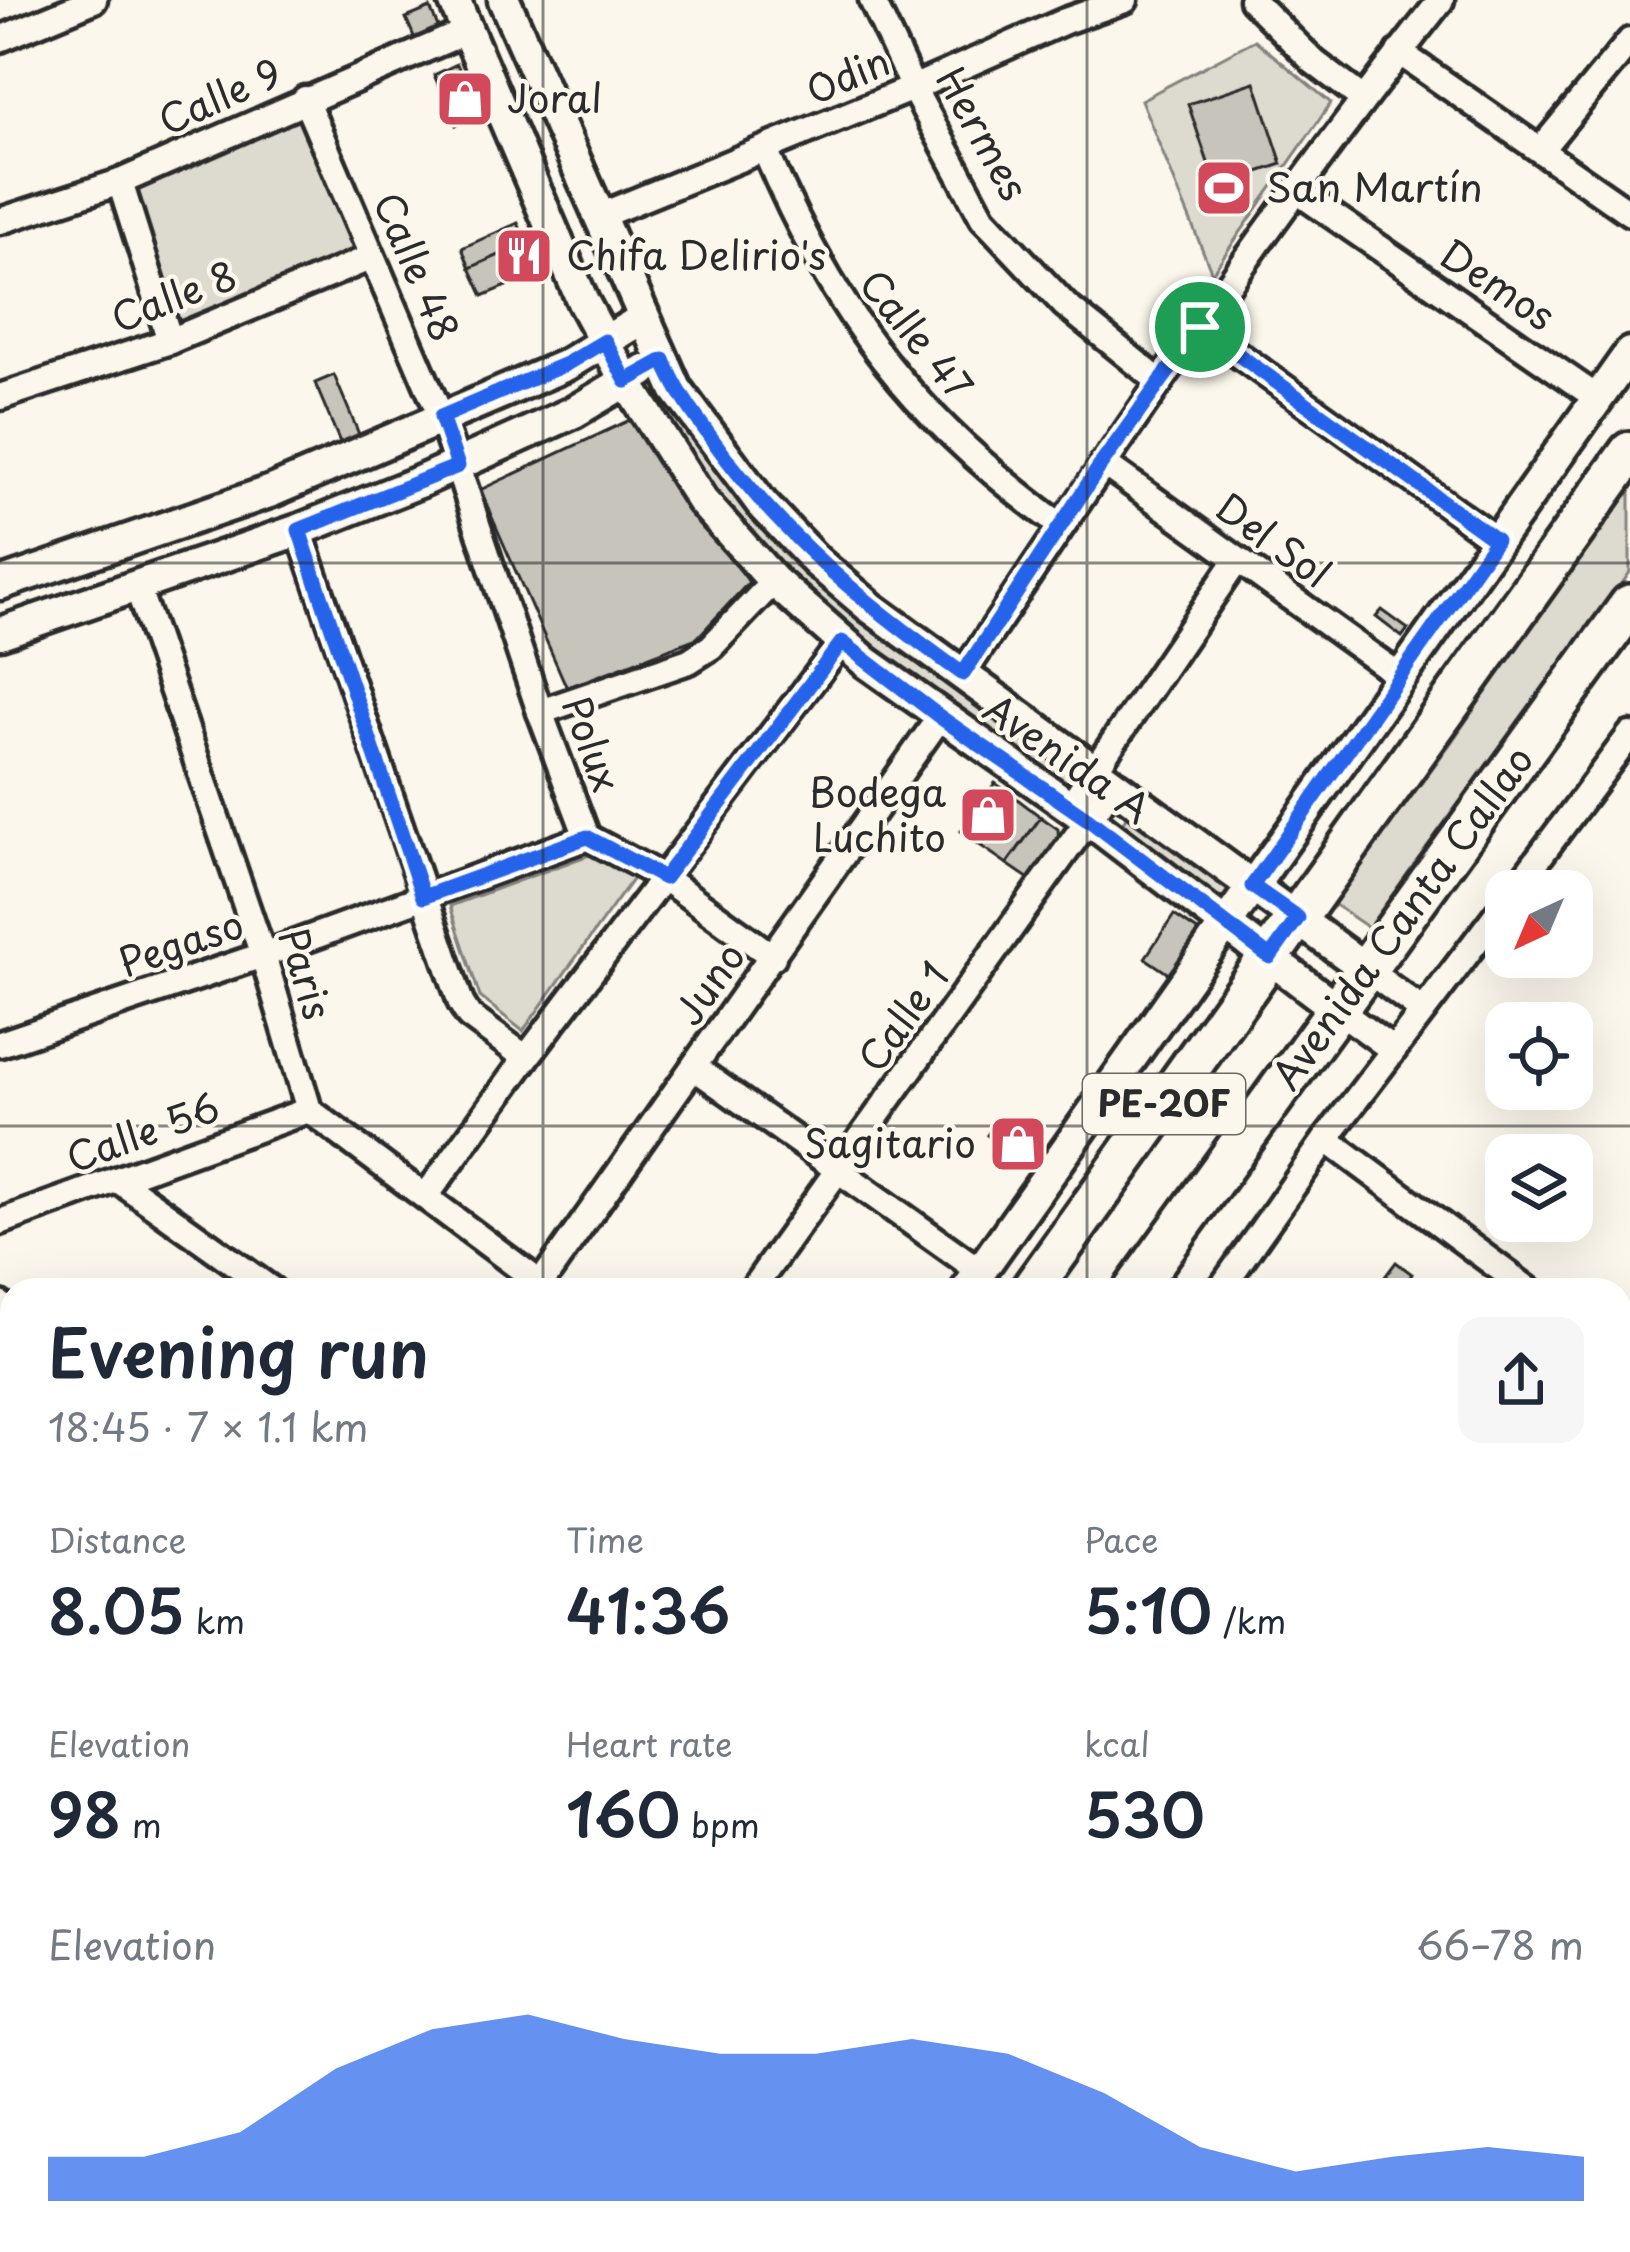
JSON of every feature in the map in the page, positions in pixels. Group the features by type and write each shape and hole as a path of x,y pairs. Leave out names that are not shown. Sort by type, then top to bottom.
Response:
{"main road":[{"name":"PE-20F","path":"1040,1278 1630,452"},
{"name":"Avenida Canta Callao","path":"1144,1278 1630,604"}],"street":[{"name":"Avenida A","path":"454,0 583,302 626,381 702,501 774,581 842,642 940,717 1080,813 1393,1050"},
{"name":"Avenida A","path":"504,0 676,389 775,519 870,607 1423,1011"},
{"name":"Hermes","path":"872,0 982,218 1065,305 1160,382"},
{"name":"Odin","path":"598,217 913,88 1060,10 1125,0"},
{"path":"1252,0 1314,62 1363,98"},
{"path":"963,674 1102,463 1363,98 1441,0"},
{"path":"0,39 87,2"},
{"name":"Calle 9","path":"0,221 120,182 466,31"},
{"path":"1542,148 1630,41"},
{"path":"1399,52 1630,214"},
{"name":"Calle 48","path":"305,99 458,466"},
{"name":"Calle 47","path":"765,150 797,227 835,295 882,360 957,442 1061,526"},
{"path":"120,182 170,341"},
{"name":"Demos","path":"1297,191 1597,397"},
{"name":"Calle 8","path":"0,397 170,341 372,257"},
{"path":"0,584 272,491 566,364 644,318"},
{"path":"1200,327 1496,540"},
{"path":"975,1278 1630,353"},
{"path":"0,633 299,530 458,466 574,412 664,360"},
{"name":"Del Sol","path":"1102,463 1401,677"},
{"name":"Polux","path":"458,466 587,837 664,878 773,957"},
{"path":"299,530 461,1003 469,1016 526,1058"},
{"name":"Calle 1","path":"761,1278 1104,777 1238,560"},
{"path":"541,712 689,661 711,647 774,581"},
{"name":"Paris","path":"137,586 263,955 310,1110"},
{"path":"426,1196 842,642"},
{"name":"Juno","path":"544,1278 940,717"},
{"name":"Avenida Canta Callao","path":"1530,870 1630,735"},
{"name":"Pegaso","path":"0,1044 587,837"},
{"name":"Avenida Canta Callao","path":"1228,1278 1326,1139 1485,930"},
{"path":"695,1068 969,1278"},
{"path":"310,1110 527,1278"},
{"name":"Calle 56","path":"0,1222 310,1110"},
{"path":"1326,1139 1513,1278"},
{"path":"118,1180 255,1278"}],"shaded area":[{"name":"San Martín","path":"1255,40 1331,103 1212,273 1141,100"},
{"path":"298,110 357,251 174,326 127,186"},
{"path":"665,386 817,580 1074,770 1062,790 852,641 751,540 646,399"},
{"path":"1630,482 1630,572 1375,932 1332,903 1451,743"},
{"path":"1131,809 1234,885 1218,902 1118,830"},
{"path":"589,855 634,877 523,1031 480,997 450,906"}],"building":[{"path":"430,8 439,29 415,39 406,18"},
{"path":"457,64 480,115 456,125 434,75"},
{"path":"1255,82 1282,164 1216,186 1188,104"},
{"path":"518,223 527,243 470,268 462,248"},
{"path":"527,243 540,272 483,296 470,268"},
{"path":"334,375 361,439 342,447 315,383"},
{"path":"630,420 749,582 697,638 567,688 480,490"},
{"path":"1382,610 1408,629 1402,637 1376,617"},
{"name":"Bodega Luchito","path":"995,783 1016,798 981,846 961,831"},
{"path":"1016,798 1041,817 1007,864 981,846"},
{"path":"1041,817 1058,829 1059,843 1032,881 1007,864"},
{"path":"1174,915 1202,934 1173,977 1145,958"},
{"name":"Sagitario","path":"999,1118 1048,1153 1037,1169 987,1135"},
{"path":"1396,1262 1412,1274 1409,1278 1384,1278"}],"place":[{"name":"Joral","path":"465,99"},
{"name":"San Martín","path":"1224,188"},
{"name":"Chifa Delirio's","path":"524,256"},
{"name":"Bodega Luchito","path":"988,815"},
{"name":"Sagitario","path":"1018,1144"}],"route":[{"path":"1200,327 1496,540 1252,886 1298,918 1270,957 842,642 664,878 587,837 423,897 299,530 458,466 441,417 566,364 605,341 626,381 664,360 676,389 723,455 816,561 963,674 1102,463 1200,327"}]}
